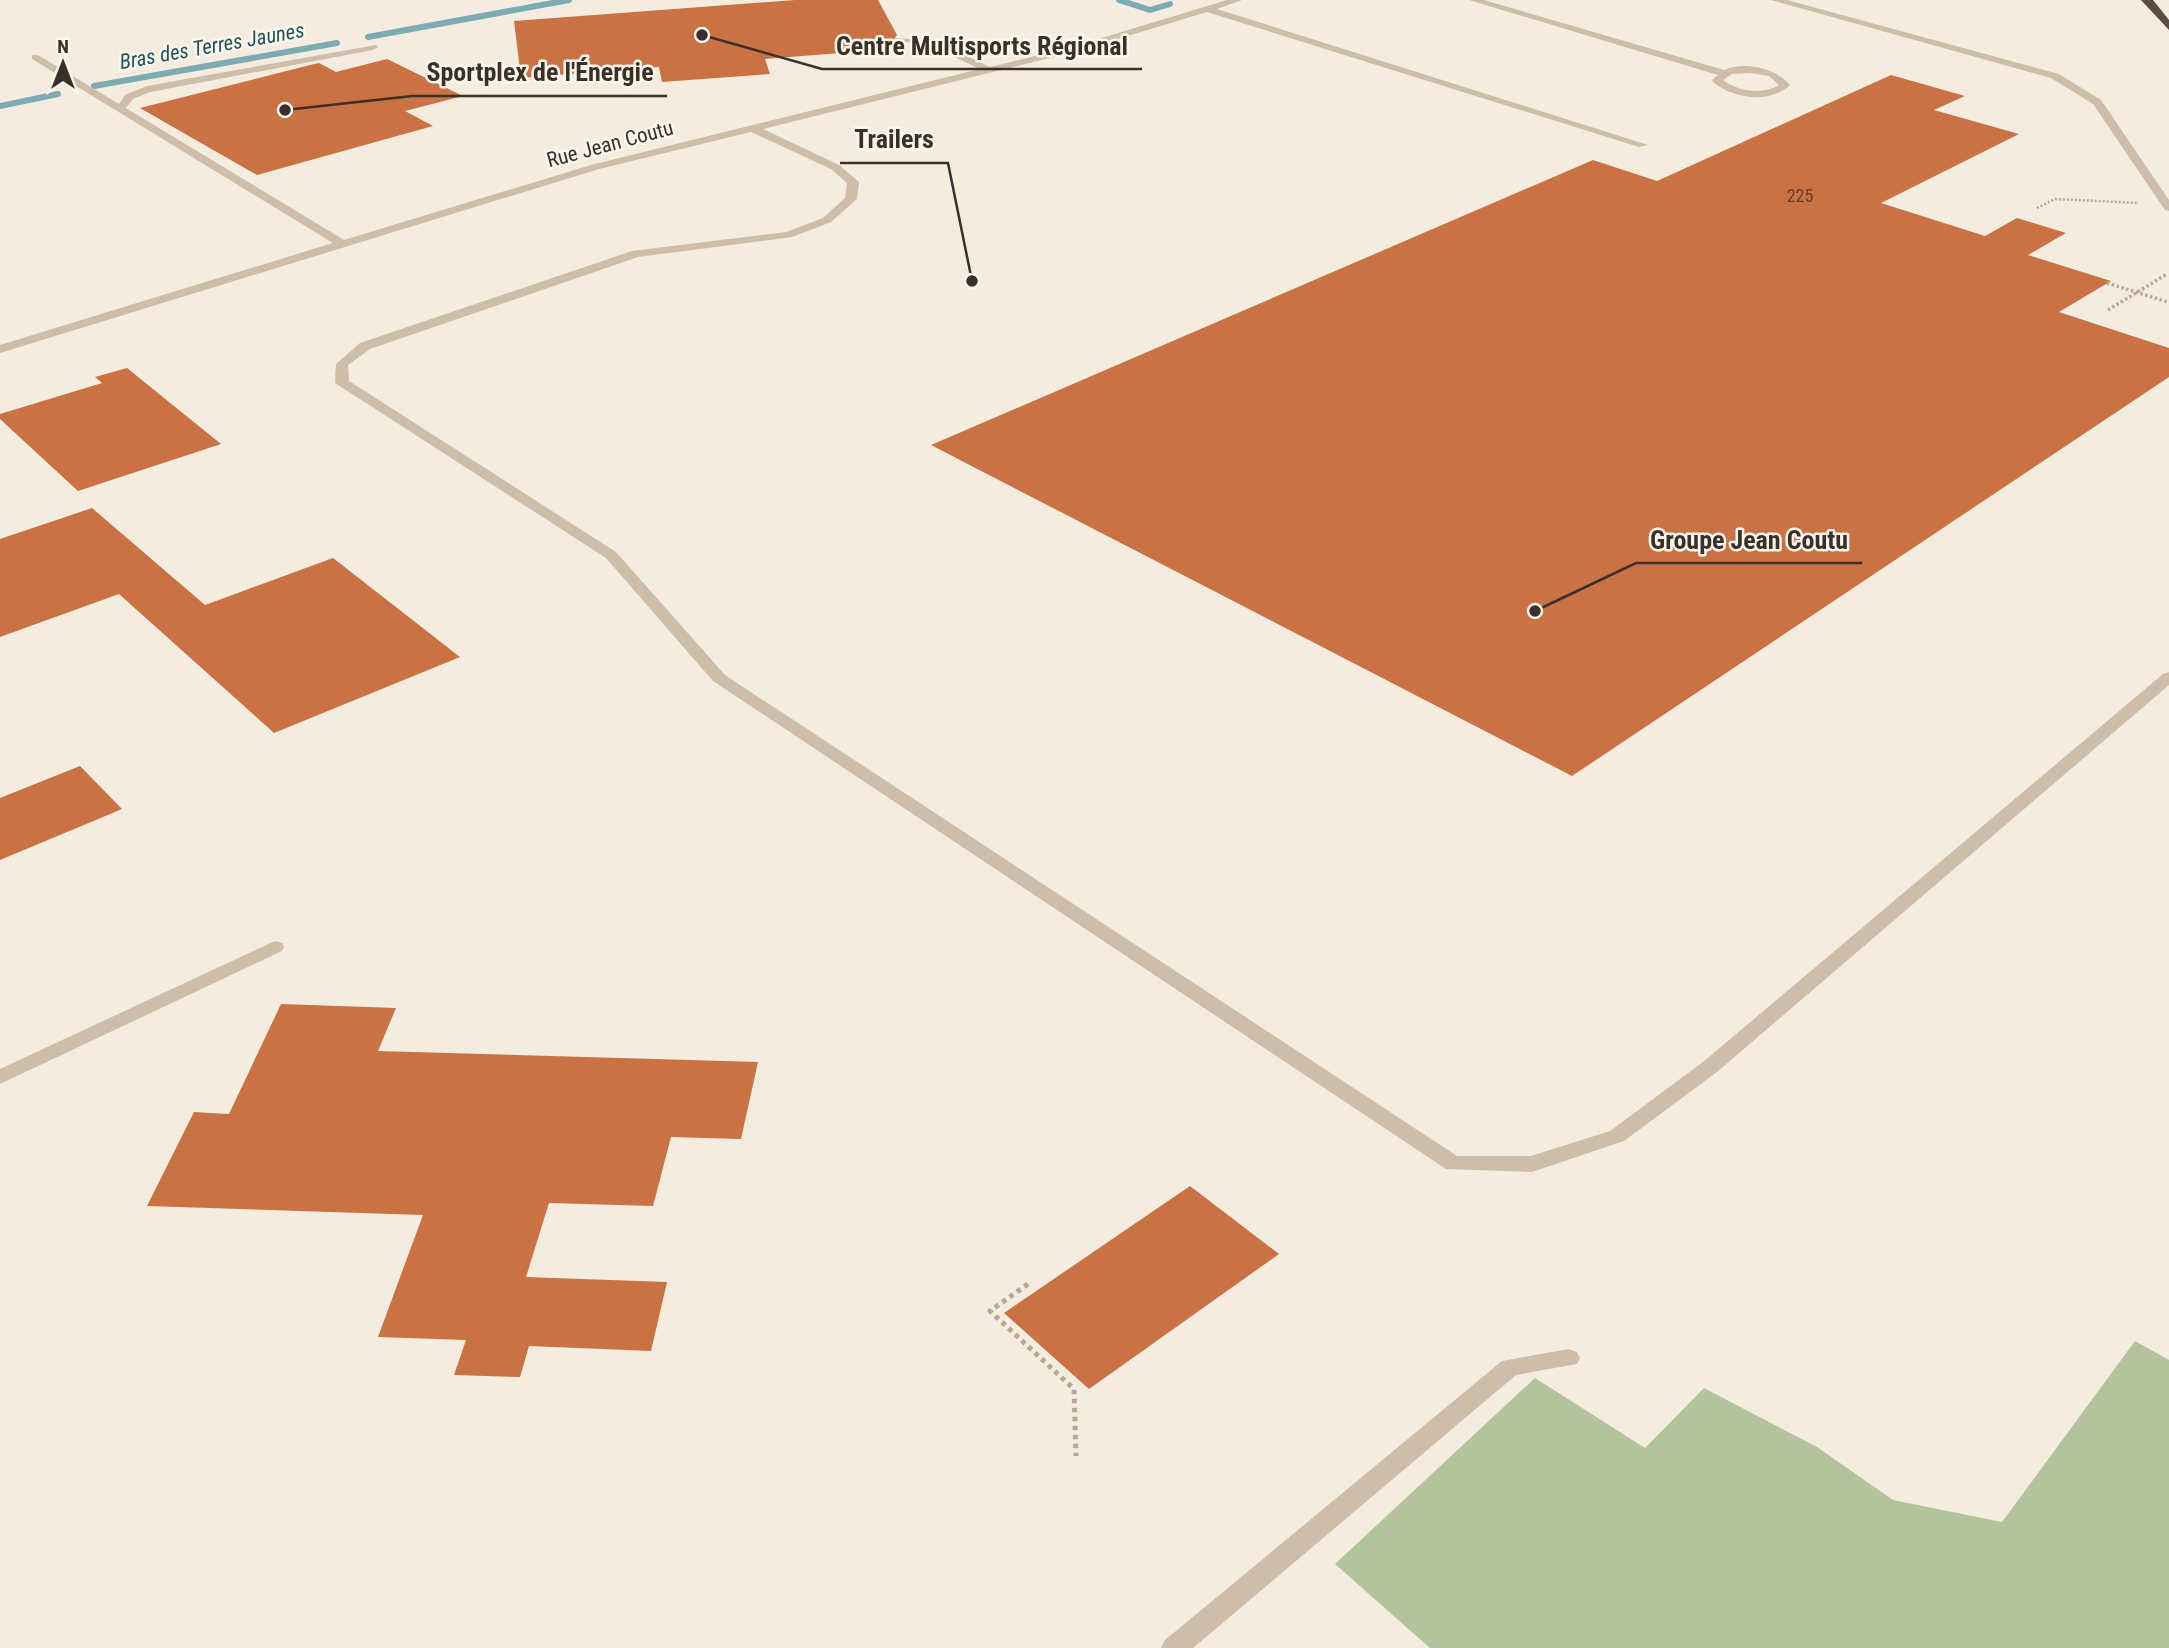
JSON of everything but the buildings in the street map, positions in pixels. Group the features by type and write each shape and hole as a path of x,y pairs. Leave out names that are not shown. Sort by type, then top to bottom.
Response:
{"highway":[{"path":"2147,0 2169,27"}],"street":[{"name":"Rue Jean Coutu","path":"0,349 595,167 1110,40 1237,0"},
{"path":"1474,0 1722,73 1740,70 1762,72 1780,78 1785,85 1774,91 1744,92 1719,83 1718,76 1722,73"},
{"path":"1776,0 2055,76 2097,103 2169,208"},
{"path":"1210,10 1643,145"},
{"path":"899,40 933,43 989,71"},
{"path":"120,110 129,97 146,89 373,47"},
{"path":"35,57 342,244"},
{"path":"750,127 835,167 853,182 851,199 827,220 788,234 636,254 365,346 342,364 342,383 611,555 719,678 1452,1164 1532,1164 1617,1136 1710,1067 2169,677"},
{"path":"0,1077 275,947"},
{"path":"1174,1648 1510,1367 1569,1358"}],"path":[{"path":"2037,208 2055,199 2139,203"},
{"path":"2108,310 2166,274"},
{"path":"2107,283 2168,302"},
{"path":"1028,1284 990,1311 1074,1389 1076,1455"}],"green space":[{"path":"2135,1341 2169,1360 2169,1648 1430,1648 1335,1564 1535,1378 1645,1448 1704,1388 1817,1447 1893,1500 2002,1522"}],"waterway":[{"name":"Bras des Terres Jaunes","path":"368,37 569,0"},
{"name":"Bras des Terres Jaunes","path":"1119,0 1150,10 1170,4"},
{"name":"Bras des Terres Jaunes","path":"94,86 337,43"},
{"name":"Bras des Terres Jaunes","path":"0,106 58,94"}],"place":[{"name":"Centre Multisports Régional","path":"702,35"},
{"name":"Sportplex de l'Énergie","path":"285,110"},
{"name":"Trailers","path":"972,281"},
{"name":"Groupe Jean Coutu","path":"1535,611"}]}
